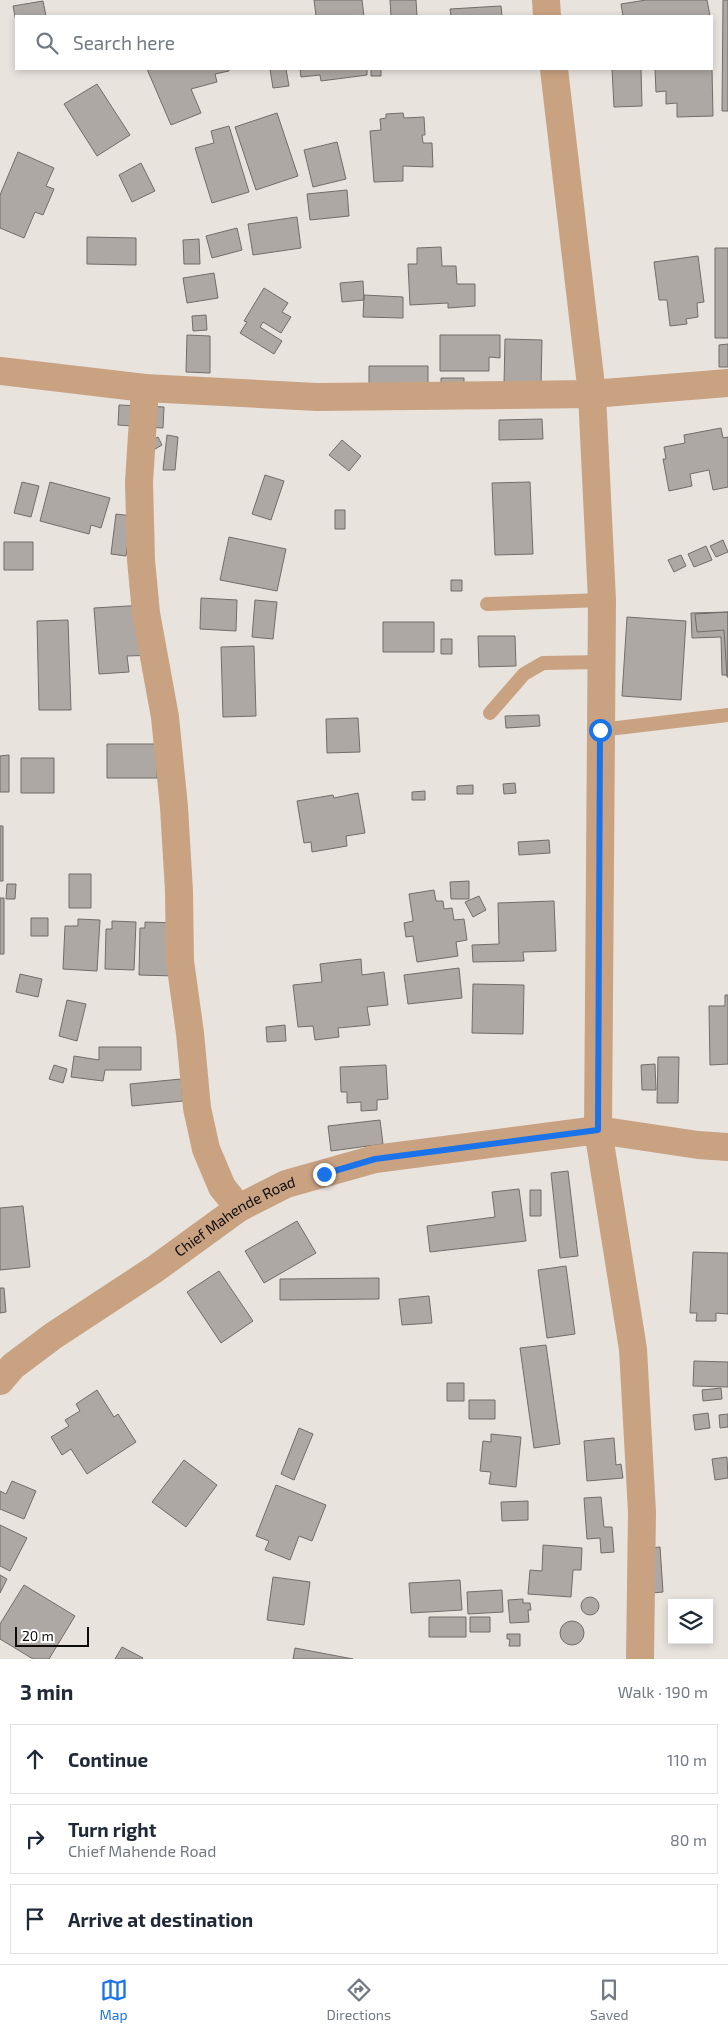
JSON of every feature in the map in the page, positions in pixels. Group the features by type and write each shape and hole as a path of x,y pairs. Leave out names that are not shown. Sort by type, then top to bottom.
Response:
{"street":[{"path":"546,0 548,15"},
{"path":"554,70 592,394 602,600 598,1130 633,1349 642,1512 640,1659"},
{"path":"0,370 145,388 317,397 592,394 728,383"},
{"path":"145,388 139,482 141,560 146,613 165,717 174,807 179,891 180,961 190,1033 197,1108 206,1149 222,1187 239,1208"},
{"name":"Chief Mahende Road","path":"0,1381 13,1366 53,1336 141,1279 239,1208 286,1184 375,1159 598,1130 698,1145 728,1147"}],"lane":[{"path":"487,604 602,600"},
{"path":"490,713 524,674 543,663 601,662"},
{"path":"600,730 728,715"}],"building":[{"path":"314,0 362,0 364,15 316,15"},
{"path":"390,0 416,0 417,15 391,15"},
{"path":"646,0 707,0 710,15 623,15 621,4"},
{"path":"723,0 728,0 728,111 722,111"},
{"path":"43,1 46,15 15,15 15,17 13,6"},
{"path":"501,6 502,15 451,15 450,9"},
{"path":"147,70 229,70 215,74 217,82 191,89 201,113 171,125"},
{"path":"270,70 286,70 289,86 273,88"},
{"path":"300,70 367,70 367,75 321,81 320,75 301,77"},
{"path":"371,70 381,70 381,76 371,76"},
{"path":"612,70 641,70 642,106 614,107"},
{"path":"655,70 712,70 713,116 677,117 677,103 666,104 666,91 656,92"},
{"path":"97,84 130,135 97,156 64,104"},
{"path":"277,113 298,176 256,190 235,127"},
{"path":"403,113 404,118 424,117 425,135 422,135 423,143 432,143 433,167 403,166 403,181 374,182 370,131 381,130 380,119 386,118 386,114"},
{"path":"229,126 249,192 212,203 195,148 214,143 211,131"},
{"path":"337,142 346,179 313,187 304,150"},
{"path":"18,152 54,168 46,186 54,189 43,215 35,212 24,238 0,228 0,195"},
{"path":"141,163 155,191 132,202 119,175"},
{"path":"347,190 349,216 310,220 307,194"},
{"path":"297,217 301,248 253,255 248,224"},
{"path":"237,228 242,250 212,258 206,236"},
{"path":"87,237 136,238 136,265 87,264"},
{"path":"199,239 200,264 184,264 183,240"},
{"path":"441,247 442,266 456,266 457,284 475,284 475,306 448,308 448,303 410,305 408,264 417,264 417,248"},
{"path":"715,248 728,248 728,338 715,338"},
{"path":"698,256 704,302 697,303 698,317 686,319 687,324 670,326 667,300 659,300 654,262"},
{"path":"214,273 218,298 187,303 183,278"},
{"path":"363,281 364,300 342,302 340,283"},
{"path":"264,288 288,303 282,312 291,317 281,333 263,322 260,327 282,341 274,354 240,333 247,322 244,321"},
{"path":"364,295 403,297 403,318 363,317"},
{"path":"206,315 207,330 193,331 192,316"},
{"path":"187,335 210,336 210,373 186,372"},
{"path":"440,335 500,335 500,358 489,357 489,371 440,371"},
{"path":"505,339 542,340 541,385 504,384"},
{"path":"728,344 728,367 719,367 719,345"},
{"path":"369,366 428,366 428,392 369,392"},
{"path":"441,378 464,378 464,387 441,387"},
{"path":"119,405 164,407 163,428 118,425"},
{"path":"542,419 543,439 499,440 499,420"},
{"path":"721,428 723,438 728,437 728,487 713,490 709,470 690,474 692,486 669,491 663,459 666,459 664,447 685,443 684,435"},
{"path":"167,435 178,437 175,470 163,470"},
{"path":"158,437 162,445 150,452 146,443"},
{"path":"342,440 361,456 349,471 329,455"},
{"path":"265,475 284,481 271,520 252,514"},
{"path":"22,482 39,486 31,517 14,513"},
{"path":"50,482 110,498 101,528 91,525 89,534 40,521"},
{"path":"530,482 533,554 495,555 492,483"},
{"path":"335,510 345,510 345,529 335,529"},
{"path":"116,514 132,516 126,556 111,554"},
{"path":"229,537 286,549 277,591 220,580"},
{"path":"723,540 728,552 716,557 710,546"},
{"path":"4,542 33,542 33,570 4,570"},
{"path":"706,546 712,560 694,567 688,554"},
{"path":"681,555 686,566 674,572 668,560"},
{"path":"451,580 462,580 462,591 451,591"},
{"path":"201,598 237,600 236,631 200,629"},
{"path":"255,600 277,602 273,639 252,637"},
{"path":"145,605 158,655 127,656 129,672 99,674 94,608"},
{"path":"728,612 727,677 724,630 697,632 695,614"},
{"path":"728,612 728,675 722,675 721,637 692,638 691,613"},
{"path":"627,617 686,621 681,700 622,696"},
{"path":"68,620 71,710 39,710 37,621"},
{"path":"383,622 434,622 434,652 383,652"},
{"path":"478,636 515,636 516,666 479,667"},
{"path":"441,639 452,639 452,654 441,654"},
{"path":"254,646 256,716 223,717 221,647"},
{"path":"539,715 540,726 506,728 505,716"},
{"path":"358,718 360,752 327,753 326,719"},
{"path":"107,744 157,744 157,778 107,778"},
{"path":"9,755 9,792 0,792 0,756"},
{"path":"21,758 54,758 54,793 21,793"},
{"path":"515,783 516,793 504,794 503,784"},
{"path":"473,785 473,794 457,794 457,786"},
{"path":"425,791 425,800 412,800 412,792"},
{"path":"358,793 365,833 346,836 347,846 312,852 311,842 304,843 297,801 333,795 334,798"},
{"path":"0,826 3,826 3,881 0,881"},
{"path":"549,840 550,853 519,855 518,842"},
{"path":"69,874 91,874 91,908 69,908"},
{"path":"469,881 469,899 451,899 450,882"},
{"path":"7,884 16,884 15,899 6,899"},
{"path":"434,890 436,901 443,901 444,909 452,908 454,920 464,919 467,940 456,942 458,956 417,962 413,936 406,937 404,923 413,921 409,894"},
{"path":"479,896 486,910 473,917 465,902"},
{"path":"0,898 4,898 4,954 0,954"},
{"path":"554,901 556,951 523,952 524,961 473,962 472,945 499,944 498,903"},
{"path":"31,918 48,918 48,936 31,936"},
{"path":"78,919 100,920 97,971 63,969 65,926 78,926"},
{"path":"112,921 136,922 134,970 105,969 106,929 112,929"},
{"path":"145,922 177,923 175,976 139,975 140,928 145,928"},
{"path":"361,959 362,975 384,972 388,1005 367,1007 370,1025 338,1028 339,1037 315,1040 313,1026 298,1027 293,985 322,982 320,964"},
{"path":"459,968 462,998 408,1004 404,975"},
{"path":"20,974 42,979 38,997 16,992"},
{"path":"473,984 524,985 523,1034 472,1033"},
{"path":"725,995 728,995 728,1064 710,1065 709,1006 725,1006"},
{"path":"67,1000 86,1004 77,1041 59,1036"},
{"path":"285,1025 286,1041 267,1042 266,1027"},
{"path":"99,1047 141,1047 141,1070 105,1070 103,1081 71,1077 74,1056 99,1060"},
{"path":"658,1057 679,1057 678,1103 657,1103"},
{"path":"655,1064 656,1090 642,1090 641,1065"},
{"path":"54,1065 67,1069 63,1083 49,1079"},
{"path":"386,1065 388,1099 377,1100 377,1110 361,1111 361,1102 347,1103 347,1092 341,1092 340,1067"},
{"path":"181,1079 183,1101 132,1106 130,1084"},
{"path":"380,1120 383,1144 331,1151 328,1126"},
{"path":"568,1171 578,1256 560,1258 551,1173"},
{"path":"519,1189 526,1241 430,1252 427,1226 495,1217 492,1192"},
{"path":"530,1190 541,1190 541,1216 530,1216"},
{"path":"23,1206 30,1267 0,1270 0,1208"},
{"path":"297,1221 316,1253 264,1283 245,1251"},
{"path":"693,1252 728,1253 728,1314 716,1313 716,1321 696,1321 697,1313 690,1313"},
{"path":"566,1266 575,1334 547,1338 538,1270"},
{"path":"219,1271 253,1321 221,1343 187,1292"},
{"path":"379,1278 379,1299 280,1300 280,1279"},
{"path":"0,1288 4,1288 6,1312 0,1313"},
{"path":"429,1296 432,1323 402,1325 399,1299"},
{"path":"546,1345 560,1444 534,1448 520,1348"},
{"path":"694,1361 728,1362 728,1387 693,1386"},
{"path":"447,1383 464,1383 464,1401 447,1401"},
{"path":"721,1388 722,1399 703,1401 702,1390"},
{"path":"97,1390 114,1417 118,1414 136,1442 87,1474 71,1449 62,1455 51,1437 69,1426 65,1420 80,1411 76,1404"},
{"path":"469,1400 495,1400 495,1419 469,1419"},
{"path":"708,1413 710,1428 695,1430 693,1415"},
{"path":"728,1414 728,1427 720,1428 719,1415"},
{"path":"299,1428 313,1434 294,1480 281,1474"},
{"path":"491,1434 521,1437 516,1487 489,1484 491,1472 480,1471 483,1441 491,1442"},
{"path":"614,1438 616,1465 621,1464 623,1478 587,1481 584,1441"},
{"path":"727,1457 728,1478 715,1480 712,1459"},
{"path":"184,1460 217,1485 186,1527 152,1502"},
{"path":"12,1481 36,1491 24,1519 0,1509 0,1491 6,1494"},
{"path":"276,1485 326,1505 312,1541 299,1536 290,1560 265,1550 269,1541 256,1536"},
{"path":"601,1497 604,1527 612,1527 614,1552 601,1553 600,1538 587,1539 584,1498"},
{"path":"528,1501 528,1520 502,1521 501,1502"},
{"path":"0,1525 27,1538 10,1571 0,1566"},
{"path":"543,1545 582,1548 581,1570 573,1570 571,1597 528,1594 530,1570 542,1571"},
{"path":"660,1547 663,1592 652,1593 649,1548"},
{"path":"0,1575 7,1579 0,1593"},
{"path":"273,1577 310,1582 304,1625 267,1620"},
{"path":"460,1580 462,1610 411,1613 409,1583"},
{"path":"24,1585 75,1616 49,1659 33,1659 0,1639 0,1624"},
{"path":"502,1590 503,1612 468,1614 467,1592"},
{"path":"590,1597 596,1600 599,1606 596,1612 590,1615 584,1612 581,1606 584,1600"},
{"path":"523,1599 523,1603 530,1603 531,1610 528,1610 529,1622 510,1623 508,1600"},
{"path":"429,1617 466,1617 466,1637 429,1637"},
{"path":"470,1617 490,1617 490,1632 470,1632"},
{"path":"572,1621 581,1624 584,1633 581,1642 572,1645 563,1642 560,1633 563,1624"},
{"path":"507,1634 520,1634 520,1646 509,1646 510,1639 507,1639"},
{"path":"122,1647 143,1658 115,1659"},
{"path":"295,1648 353,1659 293,1659"}],"route":[{"path":"324,1174 375,1159 598,1130 600,730"}]}
